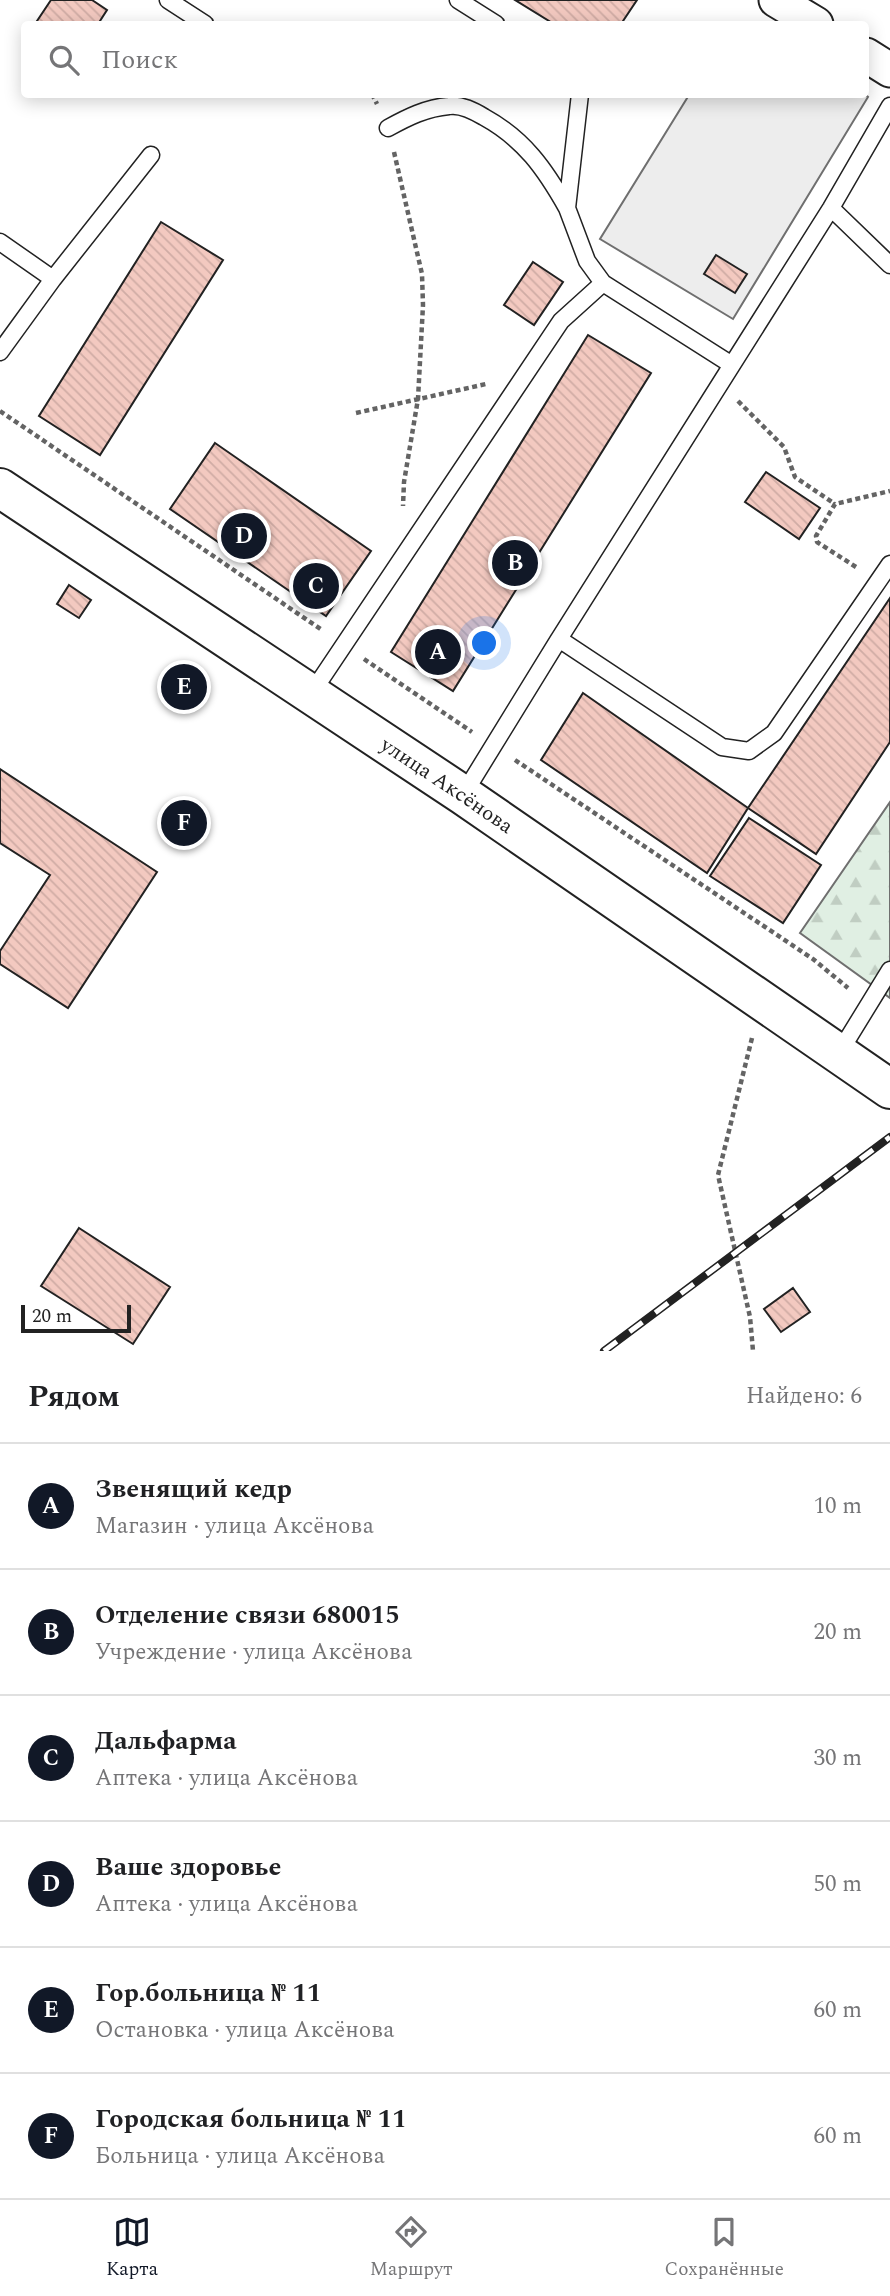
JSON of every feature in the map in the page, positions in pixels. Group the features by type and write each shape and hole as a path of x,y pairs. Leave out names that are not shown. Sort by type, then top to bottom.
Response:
{"street":[{"path":"869,57 890,71"},
{"name":"улица Аксёнова","path":"0,488 463,795 890,1089"}],"lane":[{"path":"168,0 200,21"},
{"path":"458,0 491,21"},
{"path":"567,208 580,98"},
{"path":"388,128 419,112 451,105 471,109 522,142 536,158 567,208 587,261 603,283 732,365"},
{"path":"463,795 831,208 890,106"},
{"path":"0,352 53,278 152,155"},
{"path":"831,208 890,265"},
{"path":"0,242 53,278"},
{"path":"311,694 561,321 603,283"},
{"path":"559,639 722,747 749,751 774,733 890,564"},
{"path":"839,1053 890,970"}],"path":[{"path":"374,98 388,128 422,274 418,399 404,482 403,504 406,517 419,533"},
{"path":"356,413 524,376"},
{"path":"718,386 746,407 776,436 789,454 795,477 835,504"},
{"path":"0,411 493,746 813,959 869,1005"},
{"path":"878,581 817,542 818,531 835,504 890,491"},
{"path":"753,1351 750,1317 718,1175 761,1000"}],"green space":[{"path":"890,802 890,998 800,933"}],"shaded area":[{"path":"687,98 867,98 733,319 600,239"}],"building":[{"path":"51,0 92,0 107,10 100,21 37,21"},
{"path":"515,0 637,0 623,21 549,21"},
{"path":"161,222 223,260 100,455 39,416"},
{"path":"716,255 747,274 735,293 704,274"},
{"path":"533,262 563,282 534,325 504,305"},
{"path":"588,335 651,373 453,691 391,652"},
{"path":"215,443 371,551 326,616 170,509"},
{"path":"766,472 820,508 799,539 745,502"},
{"path":"69,585 91,600 79,618 57,604"},
{"path":"890,598 890,742 816,854 748,808"},
{"path":"583,693 748,808 707,873 541,760"},
{"path":"0,769 157,872 68,1008 0,964 0,951 50,875 0,843"},
{"path":"749,818 821,865 783,923 710,876"},
{"path":"79,1228 170,1287 133,1344 41,1286"},
{"path":"793,1288 810,1312 781,1332 764,1309"}],"railway":[{"path":"604,1351 890,1137"}],"place":[{"name":"Ваше здоровье","path":"244,536"},
{"name":"Отделение связи 680015","path":"515,563"},
{"name":"Дальфарма","path":"316,586"},
{"name":"Звенящий кедр","path":"438,652"},
{"name":"Гор.больница № 11","path":"184,687"},
{"name":"Городская больница № 11","path":"184,823"}]}
